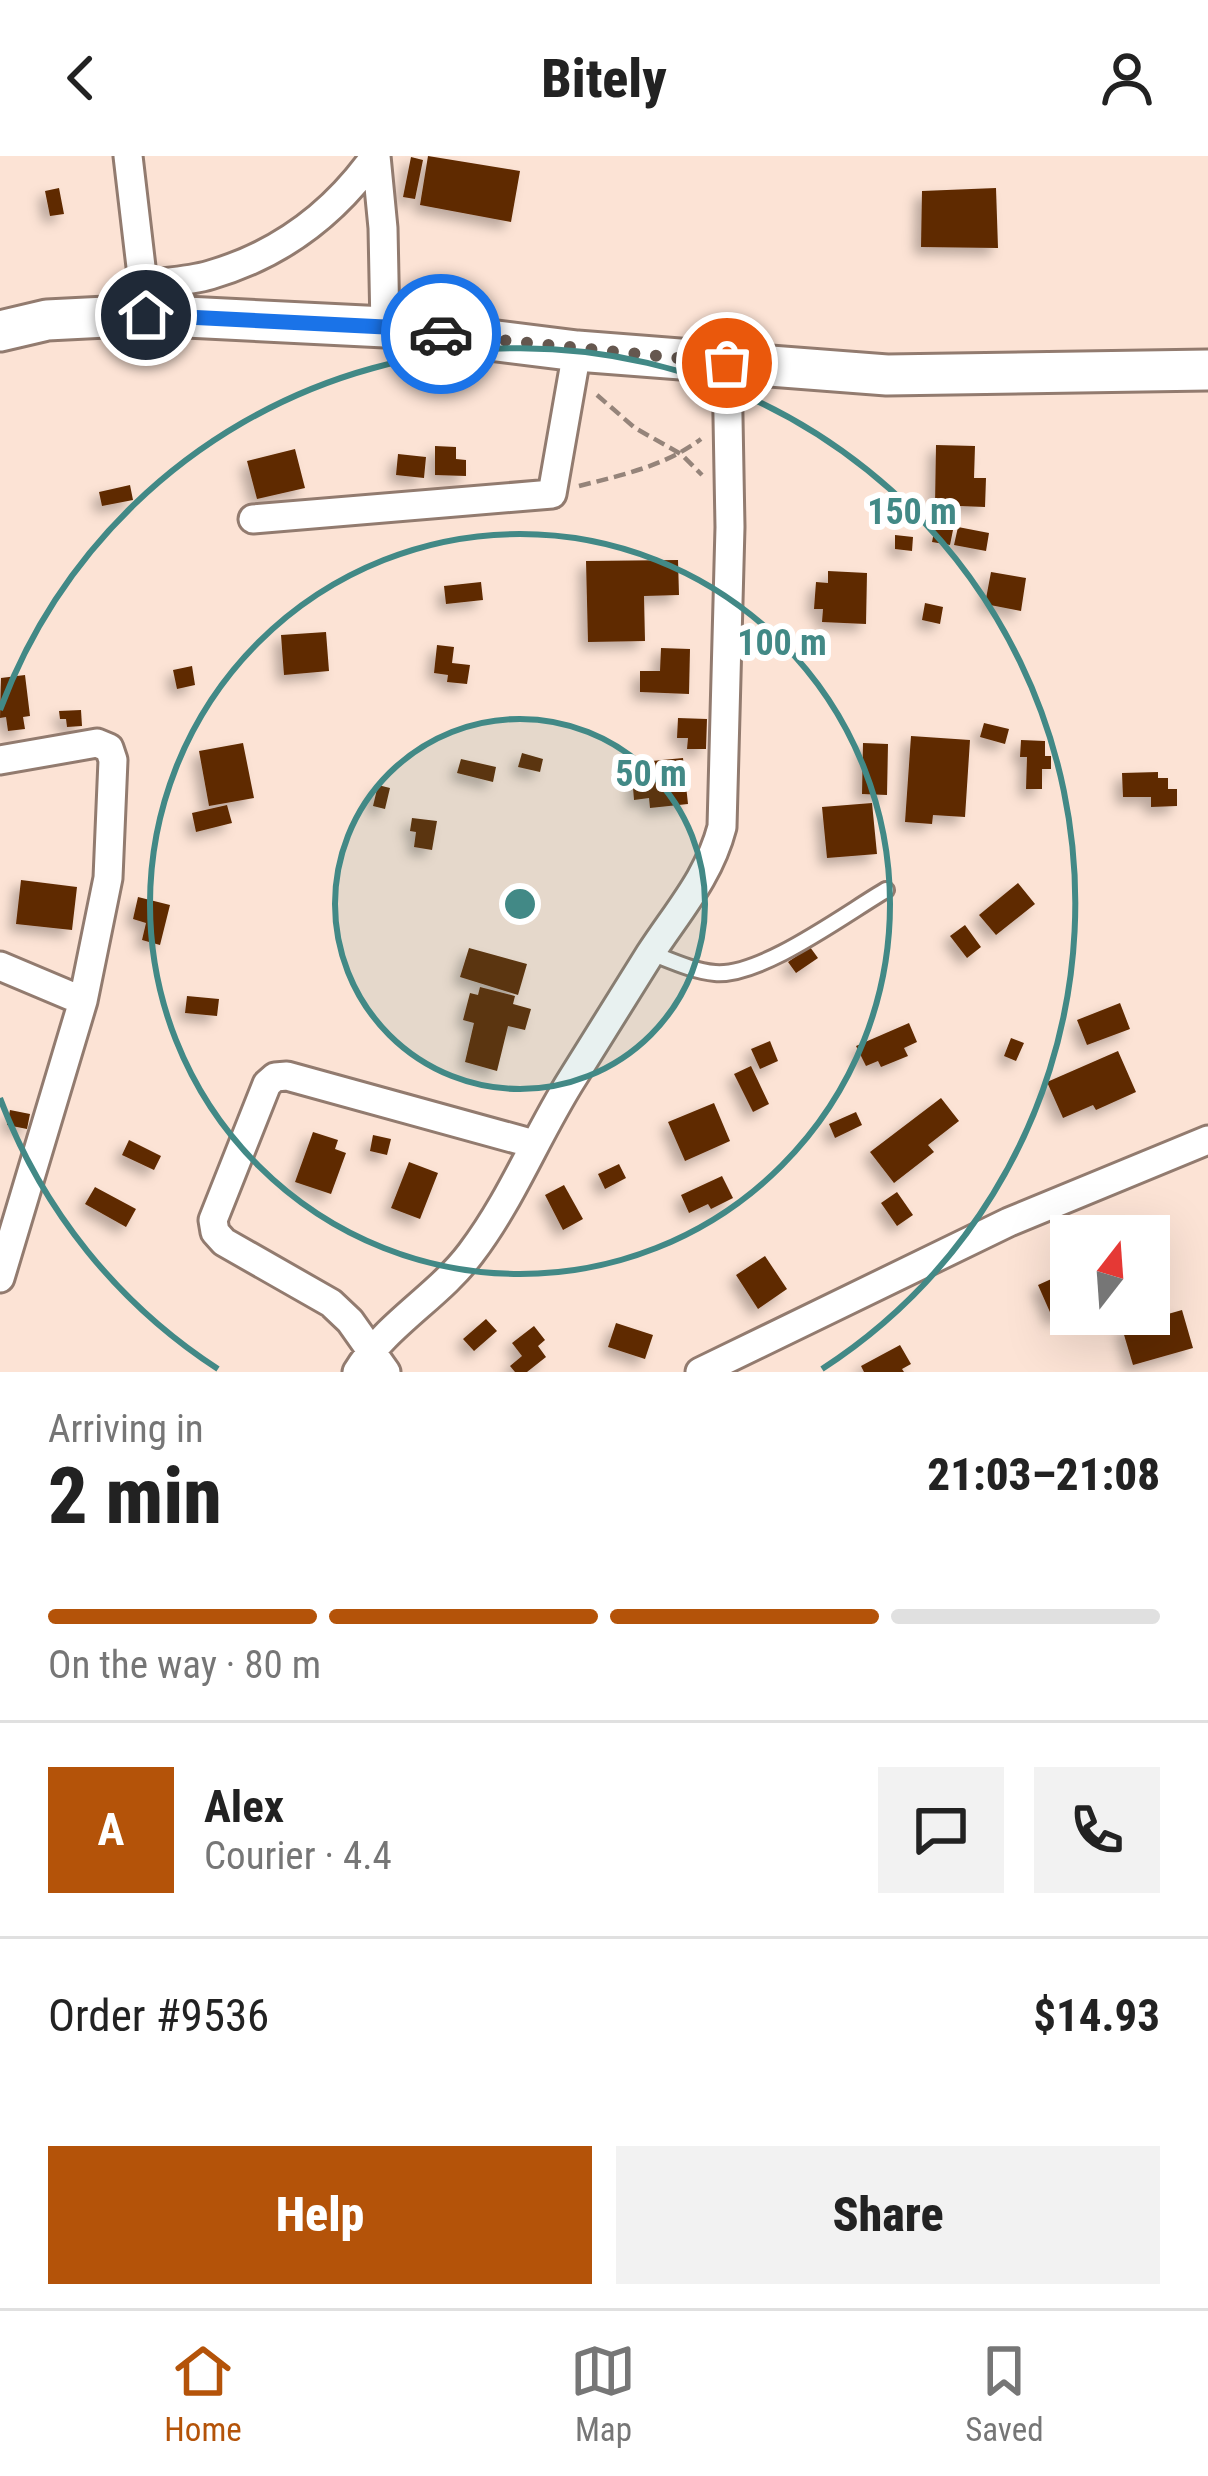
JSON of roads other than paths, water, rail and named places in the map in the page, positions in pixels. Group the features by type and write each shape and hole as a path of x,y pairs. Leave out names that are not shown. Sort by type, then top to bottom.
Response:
{"street":[{"path":"128,156 145,300"},
{"path":"0,331 145,300 288,242 351,190 375,156"},
{"path":"375,156 383,228 385,327"},
{"path":"145,300 385,327 576,364 727,376 1208,370"},
{"path":"253,519 552,494 576,364"},
{"path":"534,1144 287,1076 274,1077 267,1084 213,1220 215,1232 224,1242 331,1303 350,1321 371,1365 468,1257 505,1206 534,1144 651,953 701,884 722,827 730,527 727,376"},
{"path":"0,760 97,743 109,748 113,760 108,878 83,1001 0,1278"},
{"path":"0,966 83,1001"},
{"path":"700,1372 1010,1222 1208,1140"}],"lane":[{"path":"651,953 719,974 753,968 886,890"}]}
